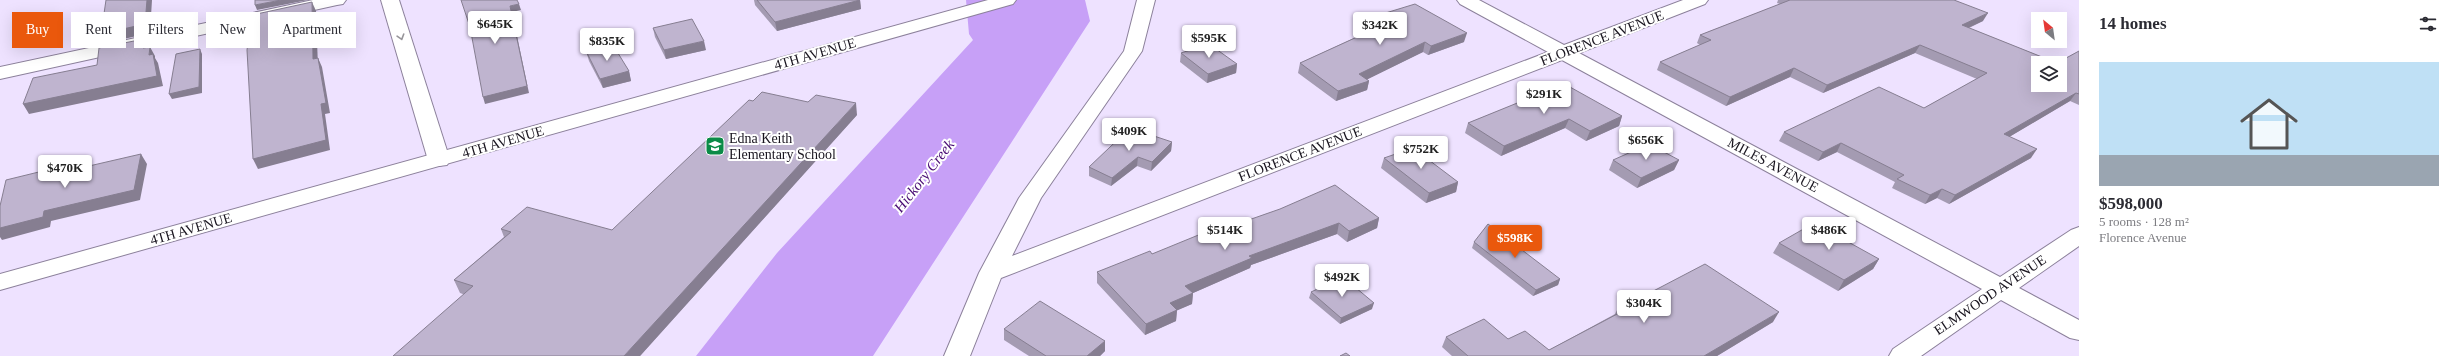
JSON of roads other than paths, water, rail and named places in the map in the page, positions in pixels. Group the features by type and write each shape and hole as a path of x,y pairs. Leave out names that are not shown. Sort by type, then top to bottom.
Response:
{"street":[{"path":"0,74 337,0"},
{"path":"390,0 439,160"},
{"name":"4TH AVENUE","path":"0,282 1007,0"},
{"path":"957,356 990,273 1030,198 1134,51 1146,0"},
{"name":"MILES AVENUE","path":"1466,0 1565,52 2079,331"},
{"name":"FLORENCE AVENUE","path":"990,273 1699,0"},
{"name":"ELMWOOD AVENUE","path":"1902,356 2079,235"}],"water":[{"name":"Hickory Creek","path":"966,0 1085,0 1090,21 873,356 696,356 777,253 973,40 969,34"}],"place":[{"name":"Edna Keith Elementary School","path":"715,146"}]}
